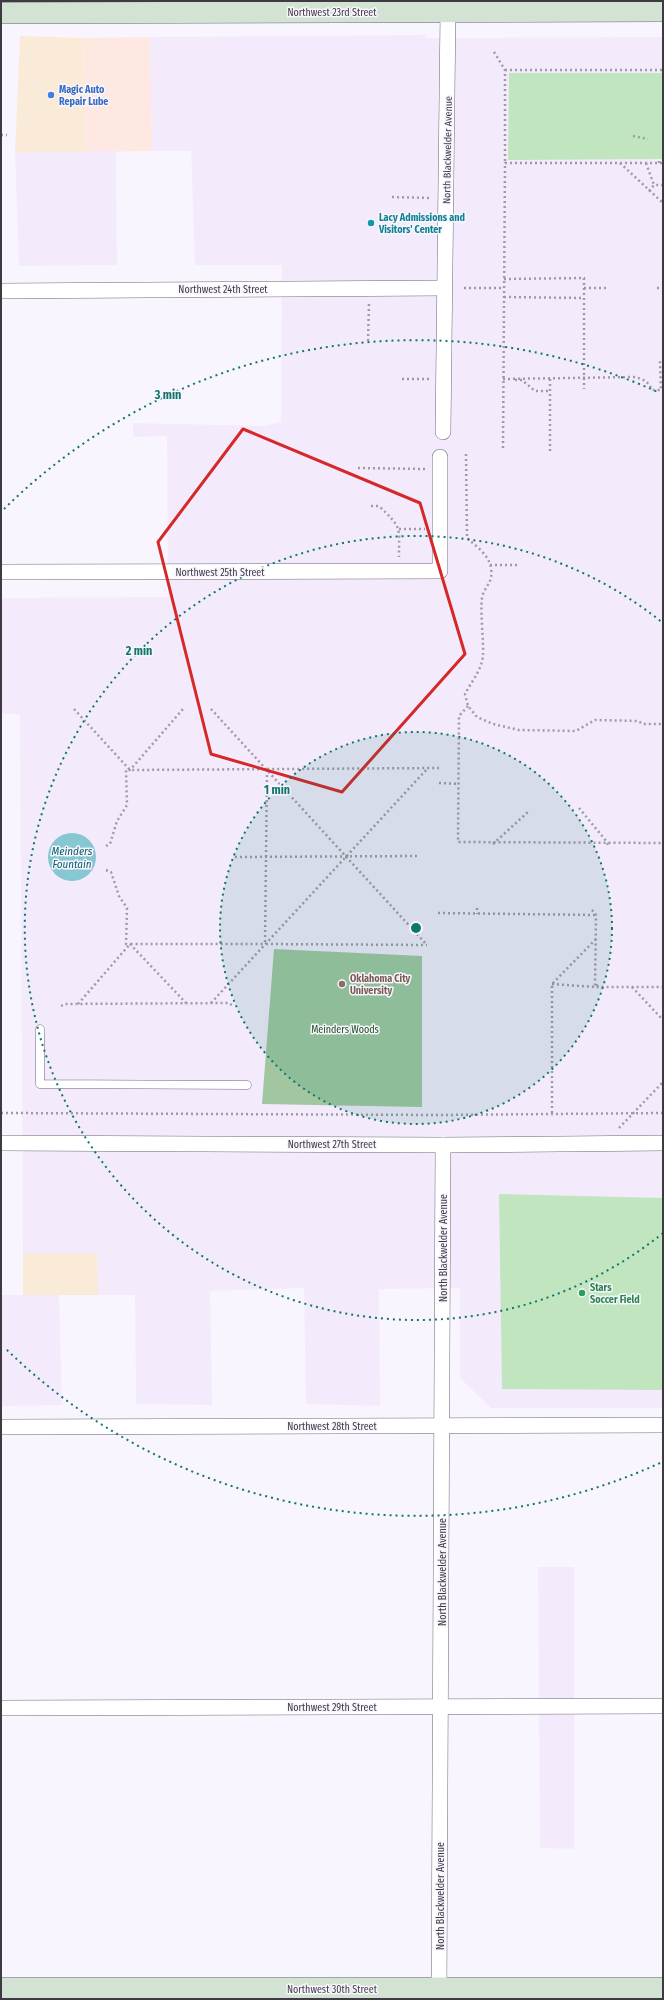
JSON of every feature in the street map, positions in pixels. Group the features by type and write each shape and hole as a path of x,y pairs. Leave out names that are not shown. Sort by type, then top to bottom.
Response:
{"main road":[{"name":"Northwest 23rd Street","path":"1,13 76,7 348,7 448,11 504,6 570,6 663,11"},
{"name":"Northwest 30th Street","path":"1,1988 94,1994 483,1994 624,1993 663,1988"}],"street":[{"name":"North Blackwelder Avenue","path":"443,432 448,11"},
{"name":"Northwest 24th Street","path":"1,291 444,288"},
{"path":"440,463 440,529"},
{"name":"Northwest 25th Street","path":"1,572 440,571 440,529"},
{"name":"Northwest 27th Street","path":"1,1143 443,1145 663,1143"},
{"name":"North Blackwelder Avenue","path":"439,1994 443,1145"},
{"name":"Northwest 28th Street","path":"1,1427 663,1425"},
{"name":"Northwest 29th Street","path":"1,1708 663,1706"}],"lane":[{"path":"40,1029 40,1084 247,1085"}],"path":[{"path":"494,52 505,70 503,448"},
{"path":"505,70 663,70"},
{"path":"1,135 7,135"},
{"path":"633,136 648,139"},
{"path":"505,162 568,161 663,163"},
{"path":"620,163 663,203"},
{"path":"646,163 654,184"},
{"path":"649,190 654,184"},
{"path":"654,184 663,185"},
{"path":"392,197 434,198"},
{"path":"504,279 584,278 584,389"},
{"path":"464,288 504,288"},
{"path":"584,288 608,288"},
{"path":"657,288 663,288"},
{"path":"504,297 584,298"},
{"path":"368,341 369,299"},
{"path":"503,379 550,377 634,377 642,379 649,384 652,390 660,390 660,361 663,361"},
{"path":"550,377 550,451"},
{"path":"402,379 434,379"},
{"path":"503,379 522,380 535,391 549,391"},
{"path":"466,454 467,538 482,551 490,565 491,577 489,586 482,594 483,657 478,672 465,694 468,706 477,717 493,724 519,730 576,731 595,720 638,721 643,724 663,724"},
{"path":"358,468 440,463"},
{"path":"371,506 379,506 397,523 399,529 399,571"},
{"path":"399,529 440,529"},
{"path":"490,565 519,565"},
{"path":"468,706 459,716 458,842 663,842"},
{"path":"74,709 130,770 439,768"},
{"path":"106,846 110,844 117,821 127,805 126,770 130,770 182,709"},
{"path":"78,1004 130,944 427,945 210,709"},
{"path":"211,1003 427,768"},
{"path":"265,944 267,770"},
{"path":"439,783 459,784"},
{"path":"579,808 607,843"},
{"path":"493,844 497,842 529,811"},
{"path":"234,857 420,856"},
{"path":"106,870 111,872 119,896 127,908 126,944 130,944 186,1004"},
{"path":"477,908 477,914"},
{"path":"592,910 596,915 595,987"},
{"path":"438,913 596,915"},
{"path":"552,1113 552,984 596,939"},
{"path":"552,984 595,987 663,987"},
{"path":"595,987 599,984"},
{"path":"632,987 663,1020"},
{"path":"61,1006 78,1004 229,1003 233,1006"},
{"path":"616,1143 616,1131 663,1082"},
{"path":"1,1113 439,1115 663,1113"}],"highlighted area":[{"path":"243,429 420,503 465,654 342,792 211,754 158,542"}],"shaded area":[{"name":"Oklahoma City University","path":"425,35 425,38 663,37 663,1408 491,1408 460,1378 460,1288 379,1289 380,1406 306,1404 304,1288 210,1291 212,1405 136,1404 135,1295 98,1295 97,1254 23,1254 20,715 1,713 1,598 168,597 167,436 133,437 133,423 263,426 281,422 282,265 195,265 191,151 152,151 150,37"},
{"name":"Magic Auto Repair Lube","path":"20,36 83,38 85,152 15,153"},
{"path":"150,37 152,151 85,152 83,38"},
{"path":"116,151 117,265 19,266 15,153"},
{"path":"23,1254 98,1254 98,1295 23,1295"},
{"path":"1,1295 59,1295 62,1405 1,1406"},
{"path":"538,1567 574,1567 574,1849 540,1848"}],"green space":[{"path":"509,73 663,73 663,159 508,160"},
{"name":"Meinders Woods","path":"274,949 422,956 422,1107 262,1104"},
{"name":"Stars Soccer Field","path":"499,1194 663,1198 663,1390 502,1389"}],"water":[{"name":"Meinders Fountain","path":"72,833 81,835 89,840 94,848 96,857 94,866 89,874 81,879 72,881 63,879 55,874 50,866 48,857 50,848 55,840 63,835"}],"place":[{"name":"Magic Auto Repair Lube","path":"51,95"},
{"name":"Lacy Admissions and Visitors' Center","path":"371,223"},
{"name":"Oklahoma City University","path":"342,984"},
{"name":"Stars Soccer Field","path":"582,1293"}]}
